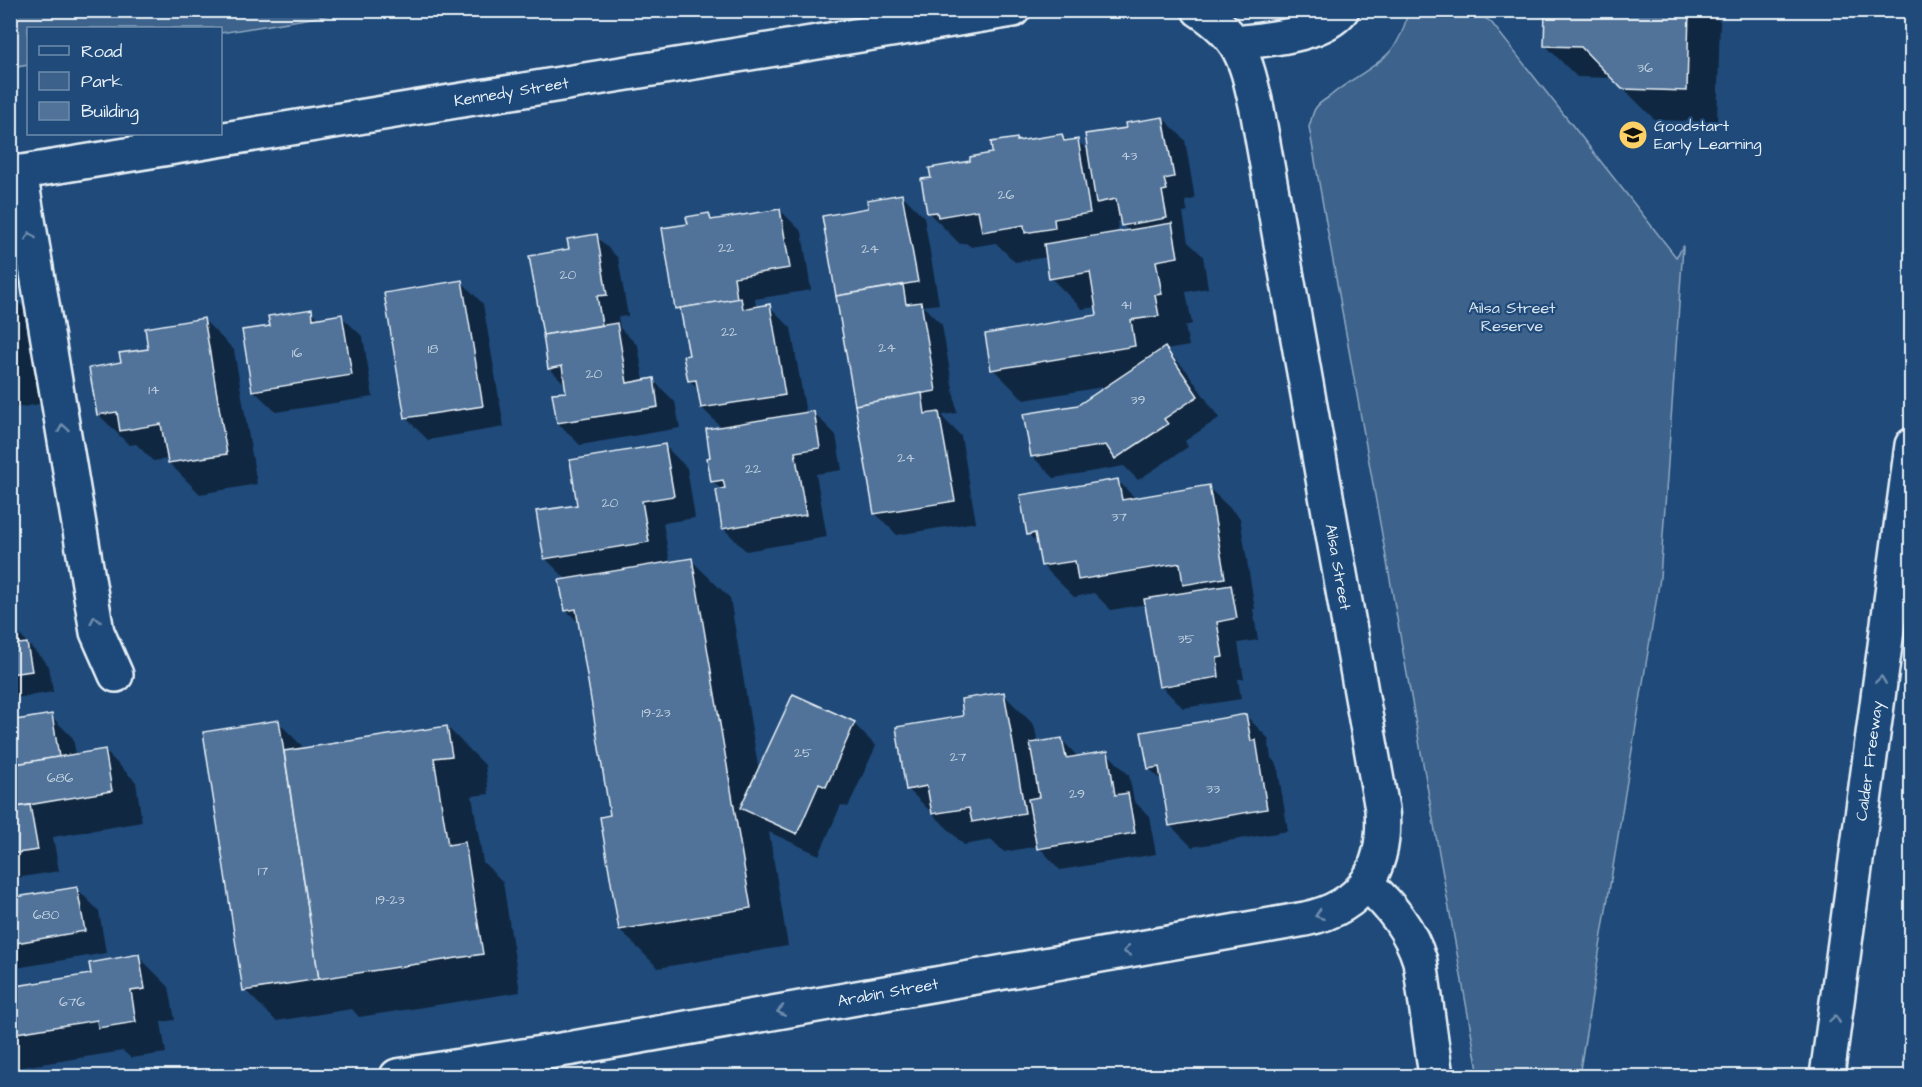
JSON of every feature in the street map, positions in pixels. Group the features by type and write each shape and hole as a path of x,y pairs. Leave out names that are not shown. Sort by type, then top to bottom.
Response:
{"main road":[{"name":"Kennedy Street","path":"15,173 1013,10"},
{"path":"1198,10 1210,18 1236,43 1301,33 1325,23 1342,10"},
{"name":"Ailsa Street","path":"1236,43 1246,63 1257,109 1382,809 1384,830 1382,850 1367,884"},
{"path":"15,173 97,632 116,675"},
{"name":"Calder Freeway","path":"1827,1077 1911,445"},
{"path":"1367,884 1395,914 1415,945 1420,961 1436,1077"},
{"name":"Arabin Street","path":"397,1077 1318,916 1347,900 1367,884"}],"green space":[{"path":"11,10 353,10 222,33 222,27 27,27 27,65 11,68"},
{"name":"Ailsa Street Reserve","path":"1408,10 1460,11 1479,14 1491,22 1676,257 1683,247 1660,578 1579,1076 1479,1076 1309,127 1319,104 1378,63 1388,53 1404,28"}],"building":[{"path":"1545,10 1689,10 1687,91 1622,89 1581,47 1544,46"},
{"path":"1163,117 1174,177 1164,179 1167,190 1162,191 1167,218 1121,226 1116,199 1096,203 1085,134 1126,128 1125,123"},
{"path":"1062,134 1064,141 1078,139 1090,213 1054,219 1055,228 1025,233 1024,225 982,232 978,210 938,217 937,212 927,213 921,179 931,178 929,168 970,161 970,157 992,153 991,142 1017,138 1017,141"},
{"path":"902,194 918,282 836,296 822,216 868,208 867,200"},
{"path":"780,209 790,268 734,277 737,299 675,309 662,228 688,224 686,217 709,213 711,220"},
{"path":"1172,223 1178,257 1156,261 1162,294 1155,295 1159,316 1131,320 1135,346 991,370 985,334 1097,315 1090,272 1049,279 1044,244"},
{"path":"597,234 607,295 597,296 602,325 543,335 529,256 569,249 567,239"},
{"path":"462,280 483,406 405,418 384,293"},
{"path":"903,285 906,304 921,302 936,391 855,405 836,296"},
{"path":"741,298 743,309 770,304 785,395 701,408 696,380 688,381 683,356 689,355 680,308"},
{"path":"312,309 313,319 342,314 352,375 252,391 242,330 270,326 268,316"},
{"path":"204,318 227,454 168,463 161,424 120,431 117,412 97,415 89,368 121,362 119,353 148,349 145,328"},
{"path":"617,323 627,383 654,378 658,407 557,423 552,393 566,392 562,366 548,369 543,335"},
{"path":"1165,347 1198,396 1164,419 1168,424 1115,459 1106,445 1031,457 1023,414 1078,405"},
{"path":"922,393 925,414 939,412 955,501 874,514 855,405"},
{"path":"814,411 820,448 795,452 806,515 722,529 716,490 725,488 723,480 711,482 706,429"},
{"path":"665,444 674,496 642,501 649,542 544,559 536,511 577,505 570,460"},
{"path":"1118,479 1122,500 1209,485 1225,578 1183,585 1180,563 1078,580 1075,561 1041,566 1035,533 1027,535 1020,495"},
{"path":"692,558 751,908 619,930 600,817 610,815 576,609 565,611 559,580"},
{"path":"1231,585 1237,618 1217,622 1223,657 1217,658 1219,677 1159,687 1144,599"},
{"path":"16,629 19,644 27,643 32,671 10,674 10,630"},
{"path":"1004,692 1025,813 972,822 969,808 932,814 927,786 906,790 896,727 963,716 961,699"},
{"path":"793,694 855,722 826,787 819,784 797,834 740,808"},
{"path":"52,714 59,757 10,765 10,721"},
{"path":"1246,714 1251,741 1256,740 1267,809 1169,826 1159,767 1148,769 1141,732"},
{"path":"279,720 319,979 243,991 203,732"},
{"path":"447,726 452,756 434,758 448,845 465,842 483,954 319,979 284,751"},
{"path":"1062,738 1066,758 1108,751 1115,795 1128,793 1135,833 1037,849 1028,799 1039,797 1030,743"},
{"path":"105,749 112,791 10,808 10,765"},
{"path":"30,805 38,850 10,854 10,808"},
{"path":"77,887 85,931 10,944 10,898"},
{"path":"139,954 145,989 131,991 136,1022 98,1028 97,1020 10,1034 10,987 91,974 89,963"}],"place":[{"name":"Goodstart Early Learning","path":"1633,135"}]}
